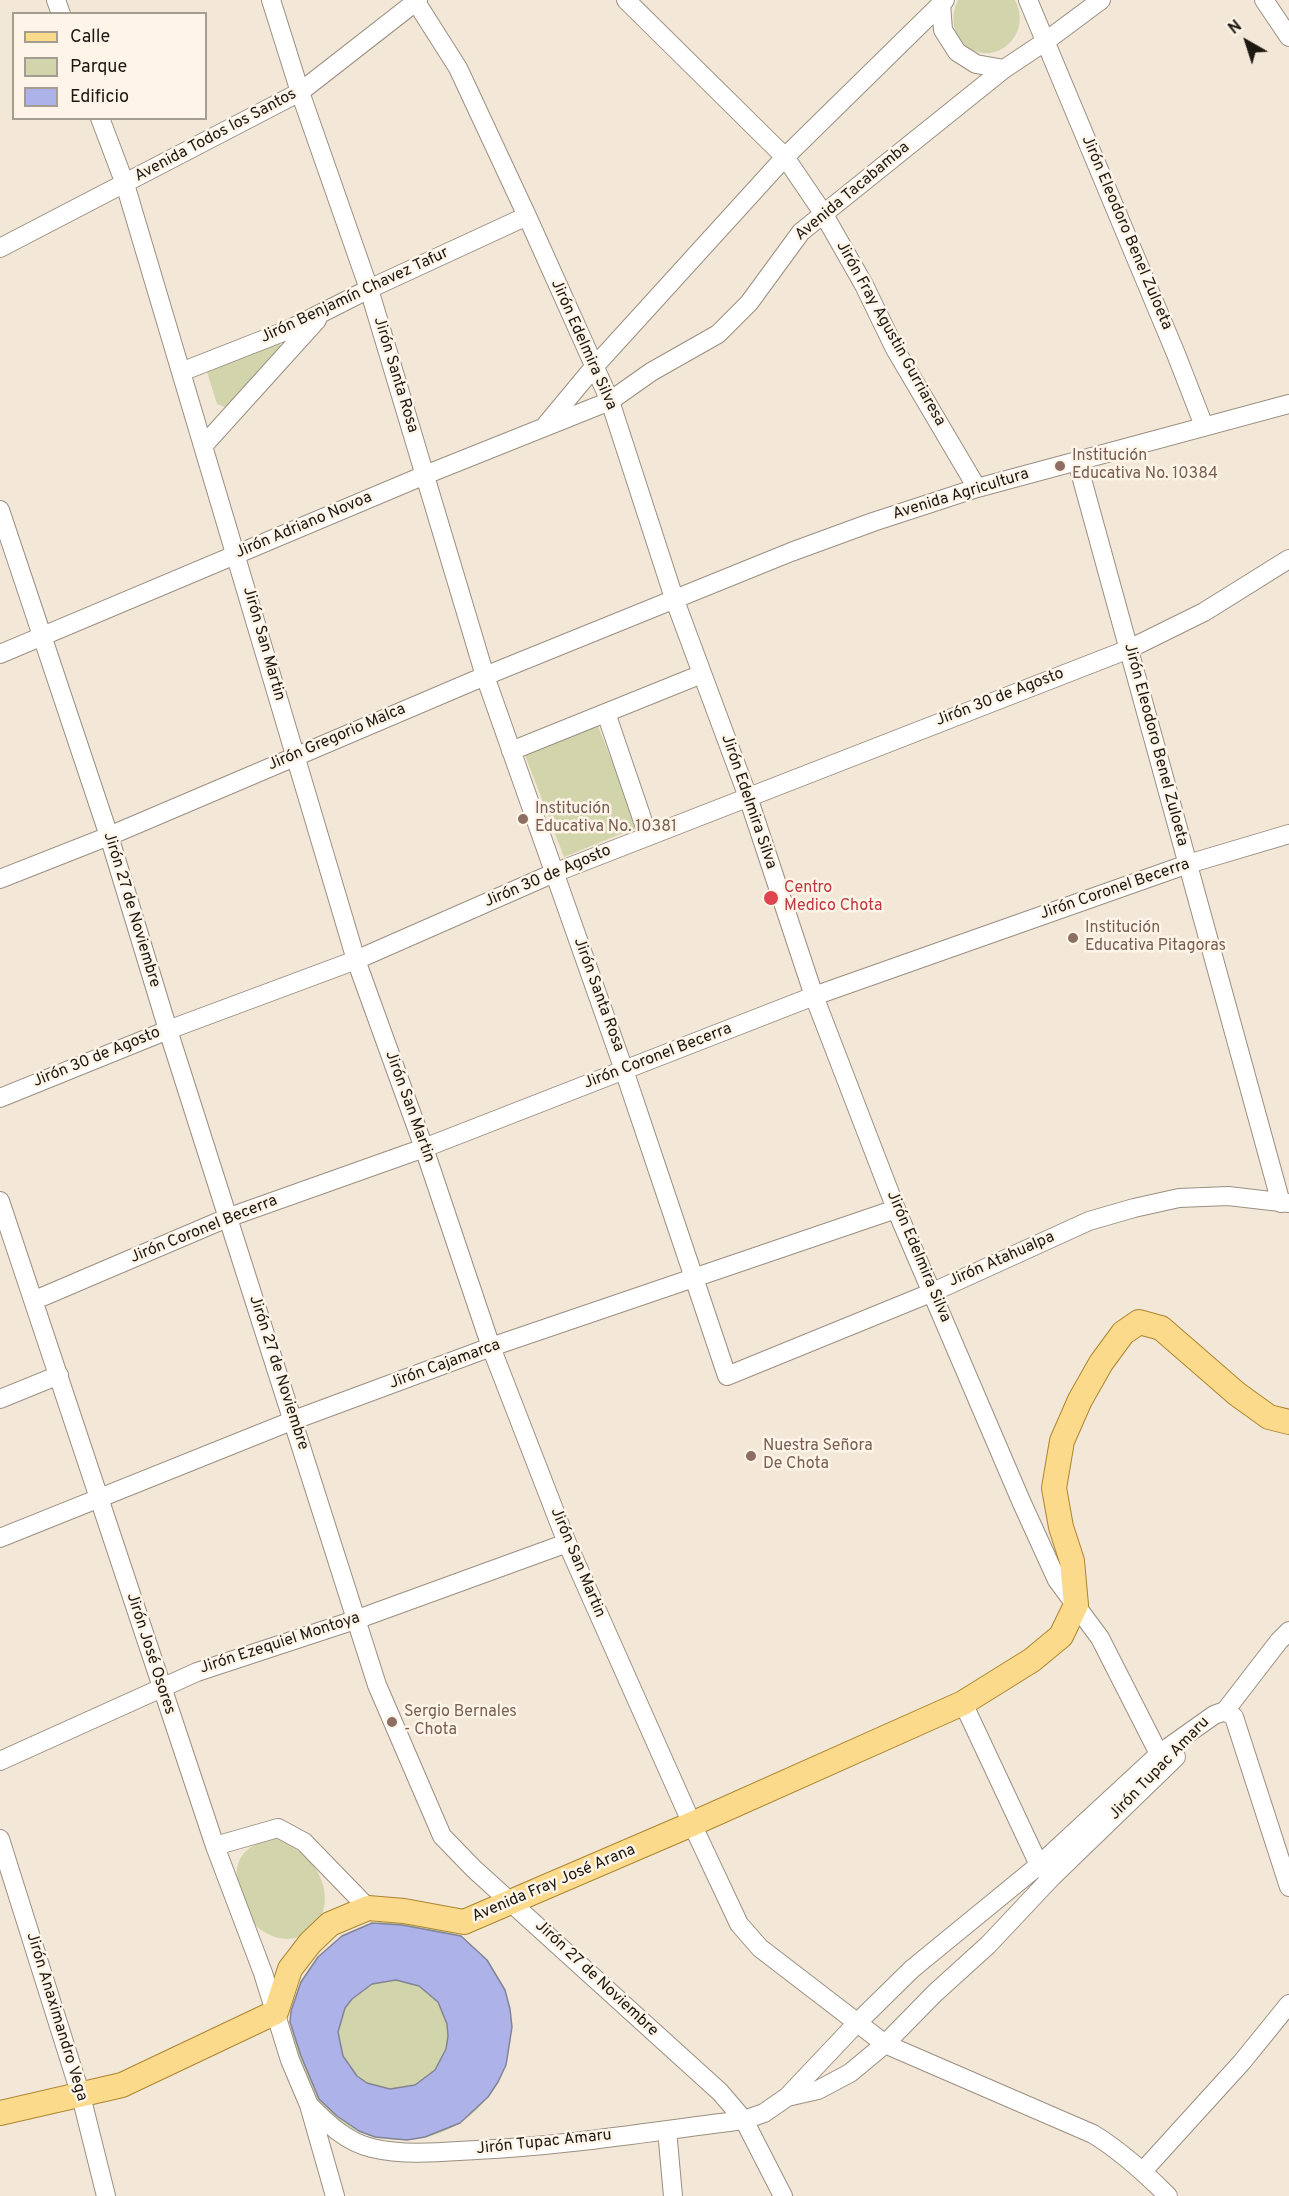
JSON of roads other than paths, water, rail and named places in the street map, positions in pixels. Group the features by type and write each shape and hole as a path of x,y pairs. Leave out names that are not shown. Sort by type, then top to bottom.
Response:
{"main road":[{"path":"1076,1605 1072,1561 1061,1527 1054,1488 1062,1441 1080,1400 1101,1363 1123,1333 1139,1322 1161,1328 1237,1394 1269,1417 1289,1422"},
{"name":"Avenida Fray José Arana","path":"276,2012 290,1969 310,1943 330,1924 368,1908 404,1911 464,1922 512,1902 963,1703 1032,1660 1061,1636 1076,1605"},
{"path":"0,2113 122,2085 276,2012"}],"street":[{"name":"Jirón Santa Rosa","path":"272,0 300,92 369,289 485,676 624,1070 727,1376"},
{"name":"Jirón Fray Agustin Gurriaresa","path":"626,0 784,158 823,213 864,285 895,349 977,488"},
{"path":"1028,0 1046,41"},
{"name":"Avenida Tacabamba","path":"609,401 651,372 718,334 749,303 801,232 1004,69 1101,0"},
{"path":"1264,0 1289,37"},
{"name":"Avenida Todos los Santos","path":"0,248 300,92 417,1"},
{"name":"Jirón Edelmira Silva","path":"417,1 458,68 609,401 674,598 748,797 814,996 896,1209 1057,1580 1100,1638 1164,1760"},
{"path":"545,426 594,367 784,158 943,2"},
{"path":"943,2 943,30 957,52 976,64 1004,69"},
{"name":"Jirón Eleodoro Benel Zuloeta","path":"1046,41 1176,354 1203,426"},
{"name":"Jirón San Martin","path":"101,120 125,184 356,960 424,1148 491,1347 567,1543 739,1924 760,1948 856,2024 885,2044 1093,2134 1116,2148 1168,2196"},
{"name":"Jirón Benjamín Chavez Tafur","path":"181,372 288,330 369,289 527,216"},
{"path":"204,446 326,310"},
{"name":"Jirón Adriano Novoa","path":"0,654 425,475 545,426 580,415 609,401"},
{"name":"Avenida Agricultura","path":"674,598 862,526 977,488 1203,426 1286,408"},
{"name":"Jirón Eleodoro Benel Zuloeta","path":"1077,461 1188,864 1285,1203"},
{"name":"Jirón 27 de Noviembre","path":"0,510 109,836 168,1030 358,1619 377,1685 442,1836 474,1869 720,2092 744,2120 783,2196"},
{"name":"Jirón 30 de Agosto","path":"0,1098 168,1030 356,960 554,873 1129,648 1204,612 1289,560"},
{"name":"Jirón Gregorio Malca","path":"0,879 109,836 674,598"},
{"path":"511,751 702,674"},
{"path":"606,713 648,836"},
{"name":"Jirón Coronel Becerra","path":"34,1299 228,1218 424,1148 814,996 1188,864 1289,834"},
{"name":"Jirón Atahualpa","path":"727,1376 933,1292 1089,1221 1179,1198 1228,1196 1285,1203"},
{"name":"Jirón José Osores","path":"0,1201 161,1687 276,2012 290,2060 309,2105 335,2196"},
{"name":"Jirón Cajamarca","path":"0,1538 294,1420 491,1347 896,1209"},
{"path":"0,1399 59,1375"},
{"name":"Jirón Ezequiel Montoya","path":"0,1761 197,1672 358,1619 567,1543"},
{"name":"Jirón Tupac Amaru","path":"309,2105 329,2125 351,2141 372,2148 412,2152 524,2148 744,2120 765,2113 787,2097 856,2024 912,1970 1045,1871 1164,1760 1219,1713 1289,1631"},
{"path":"963,1703 1045,1871"},
{"path":"1219,1713 1234,1717 1289,1887"},
{"path":"216,1846 278,1828 304,1842 368,1908"},
{"name":"Jirón Anaximandro Vega","path":"0,1839 81,2096 106,2196"},
{"name":"Jirón Tupac Amaru","path":"787,2097 818,2090 850,2073 885,2044 935,1993 988,1945 1045,1871"},
{"path":"1143,2171 1242,2062 1289,2004"},
{"path":"667,2130 673,2196"}],"place":[{"name":"Institución Educativa No. 10384","path":"1060,466"},
{"name":"Institución Educativa No. 10381","path":"523,819"},
{"name":"Centro Medico Chota","path":"771,898"},
{"name":"Institución Educativa Pitagoras","path":"1073,938"},
{"name":"Nuestra Señora De Chota","path":"751,1456"},
{"name":"Sergio Bernales - Chota","path":"392,1722"}]}
